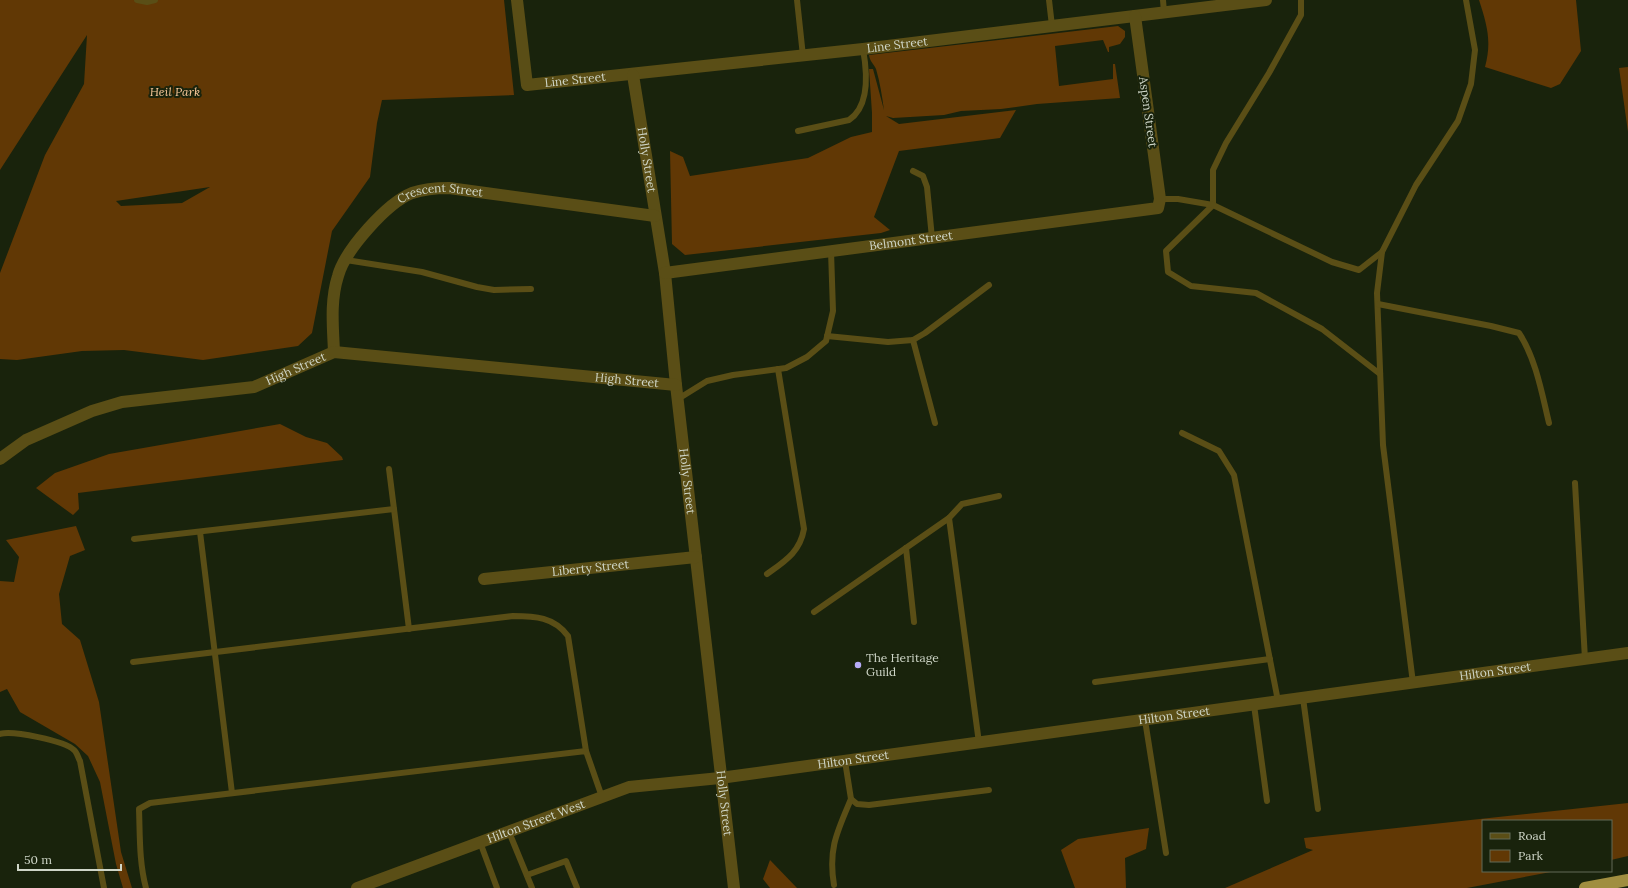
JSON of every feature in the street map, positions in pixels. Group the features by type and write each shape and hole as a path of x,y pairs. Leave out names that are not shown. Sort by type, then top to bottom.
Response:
{"highway":[{"path":"1585,888 1628,880"}],"street":[{"name":"Line Street","path":"517,0 527,85 803,56 1266,0"},
{"name":"Aspen Street","path":"1134,16 1159,204"},
{"name":"Holly Street","path":"633,75 665,273 720,778 734,888"},
{"name":"Crescent Street","path":"334,352 332,310 338,275 353,247 383,213 411,194 432,188 448,188 656,216"},
{"name":"Belmont Street","path":"665,273 932,238 1159,204"},
{"name":"High Street","path":"0,459 26,440 99,409 122,402 254,387 334,352 676,385"},
{"name":"Liberty Street","path":"484,579 696,557"},
{"name":"Hilton Street","path":"720,778 1628,653"},
{"name":"Hilton Street West","path":"357,888 629,787 720,778"}],"lane":[{"path":"137,0 147,2 155,0"},
{"path":"797,0 803,56"},
{"path":"1049,0 1052,26"},
{"path":"1163,0 1164,12"},
{"path":"1301,0 1301,15 1269,72 1226,143 1213,170 1213,205 1166,252 1168,272 1191,286 1256,293 1322,329 1380,374"},
{"path":"1413,683 1383,445 1378,304 1382,252 1416,185 1458,121 1471,84 1474,50 1466,0"},
{"path":"798,131 849,120 856,115 864,98 865,61 863,49"},
{"path":"913,171 923,176 927,186 932,238"},
{"path":"1159,204 1178,199 1213,205 1332,262 1359,270 1382,252"},
{"path":"678,399 707,381 733,375 786,368 807,357 826,341 833,311 831,251"},
{"path":"346,260 422,272 477,287 494,290 532,289"},
{"path":"827,336 888,342 913,340 926,333 988,285"},
{"path":"1378,304 1491,326 1518,333 1526,344 1541,390 1549,423"},
{"path":"913,340 935,424"},
{"path":"767,574 789,559 802,541 804,529 778,369"},
{"path":"1182,433 1219,450 1234,475 1278,701"},
{"path":"389,469 409,629"},
{"path":"1575,483 1585,659"},
{"path":"814,612 949,518 962,504 999,496"},
{"path":"134,539 394,509"},
{"path":"949,518 979,742"},
{"path":"200,532 232,793"},
{"path":"906,548 914,622"},
{"path":"133,662 513,616 534,616 551,621 562,628 568,636 586,751 602,797"},
{"path":"1095,682 1270,659"},
{"path":"1302,698 1318,809"},
{"path":"1254,705 1267,801"},
{"path":"1145,720 1166,853"},
{"path":"0,734 19,734 62,743 74,750 80,761 104,888"},
{"path":"146,888 140,849 139,809 150,803 586,751"},
{"path":"834,885 832,857 835,837 851,799 845,761"},
{"path":"851,799 857,804 869,805 989,790"},
{"path":"509,832 532,888"},
{"path":"480,842 497,888"},
{"path":"527,875 566,861 576,888"}],"green space":[{"name":"Heil Park","path":"0,0 504,0 514,95 382,100 377,123 370,177 332,231 312,333 298,346 203,360 124,350 82,351 17,360 0,359 0,273 45,155 84,84 87,35 0,170","holes":["210,187 182,203 121,206 116,201"]},
{"path":"1479,0 1576,0 1581,51 1560,84 1551,88 1485,67 1488,49 1488,33"},
{"path":"1118,26 1125,31 1125,37 1120,44 1109,47 1109,52 1103,40 1055,46 1059,86 1113,79 1113,64 1115,64 1120,98 1037,104 1001,109 961,111 944,115 893,118 886,116 899,124 1016,110 1000,138 899,151 874,217 890,230 881,233 685,255 672,244 670,151 683,157 690,176 808,158 851,137 872,132 869,69 873,69 884,110 876,69 869,55"},
{"path":"1628,67 1628,132 1619,68"},
{"path":"280,424 306,437 327,443 342,457 343,460 78,493 79,509 73,515 36,488 55,473 109,454"},
{"path":"76,526 85,550 70,556 59,594 62,624 80,640 99,702 121,852 132,888 123,888 116,864 100,782 88,756 75,744 20,712 7,689 0,692 0,581 14,582 19,557 6,540"},
{"path":"1628,803 1628,856 1612,860 1612,820 1482,820 1482,872 1551,872 1467,888 1225,888 1313,850 1306,848 1304,838"},
{"path":"1149,828 1146,849 1125,858 1126,888 1075,888 1061,850 1078,839"},
{"path":"770,860 797,888 770,888 763,879"}],"place":[{"name":"The Heritage Guild","path":"858,665"}]}
